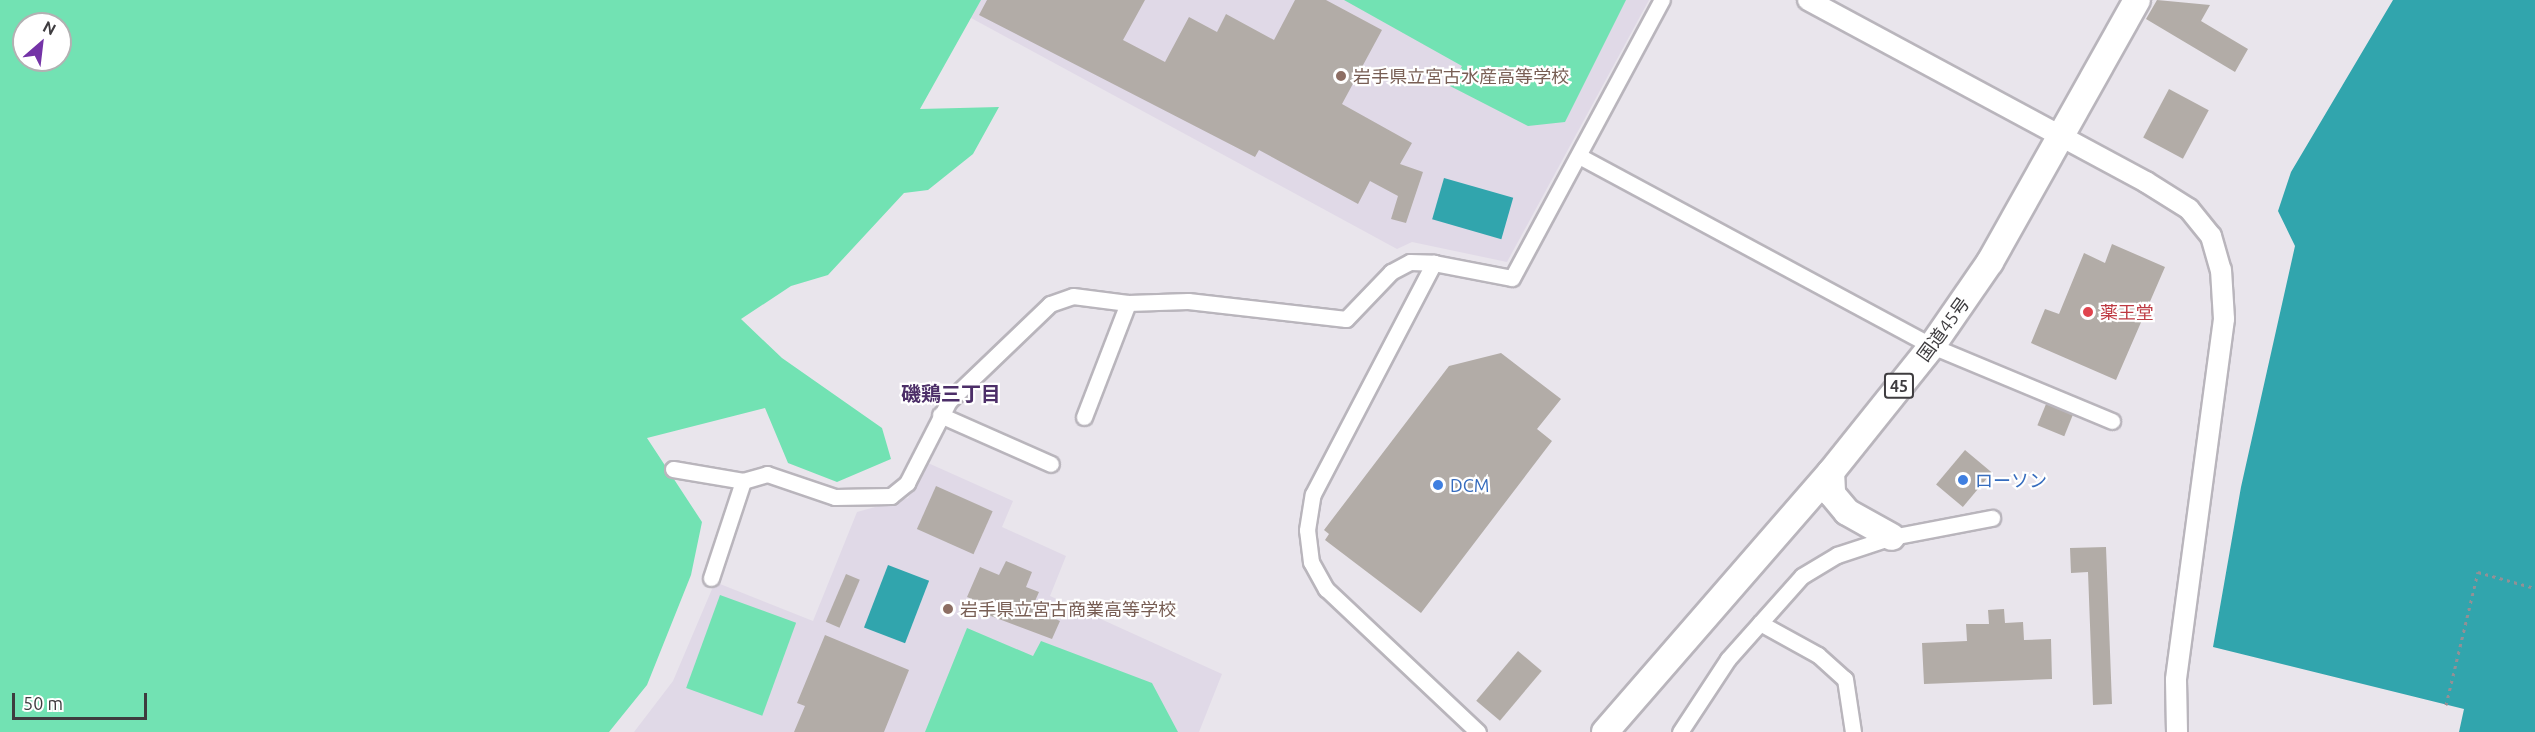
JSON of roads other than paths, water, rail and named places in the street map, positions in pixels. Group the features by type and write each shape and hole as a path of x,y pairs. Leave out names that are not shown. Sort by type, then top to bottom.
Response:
{"highway":[{"name":"国道45号","path":"1605,732 1831,472 1932,346 1990,262 2058,136 2137,0"},
{"path":"1831,472 1833,494 1847,512 1892,537"}],"street":[{"path":"673,469 743,481 767,474 835,497 891,496 907,483 940,415 1050,304 1073,296 1128,303 1222,303 1323,320 1346,319 1391,272 1410,262 1434,263 1512,278 1662,0"},
{"path":"1808,0 2189,209 2211,236 2221,270 2224,319 2176,681 2177,732"},
{"path":"1579,156 1932,346 2112,421"},
{"path":"1434,263 1334,448 1313,494 1306,530 1311,562 1326,589 1478,732"},
{"path":"1084,417 1128,303"},
{"path":"940,415 1051,464"},
{"path":"711,578 743,481"},
{"path":"1680,732 1728,659 1802,576 1837,555 1892,537 1992,518"},
{"path":"1760,623 1818,655 1845,679 1853,732"}],"water":[{"path":"2393,0 2535,0 2535,732 2459,732 2464,709 2213,647 2241,487 2295,246 2278,211 2291,172"},
{"path":"1444,178 1513,198 1501,239 1432,219"},
{"path":"888,565 929,581 905,643 864,628"}],"place":[{"name":"岩手県立宮古水産高等学校","path":"1341,76"},
{"name":"薬王堂","path":"2088,312"},
{"name":"ローソン","path":"1963,480"},
{"name":"DCM","path":"1438,485"},
{"name":"岩手県立宮古商業高等学校","path":"948,609"}],"district":[{"name":"磯鶏三丁目","path":"951,393"}]}
